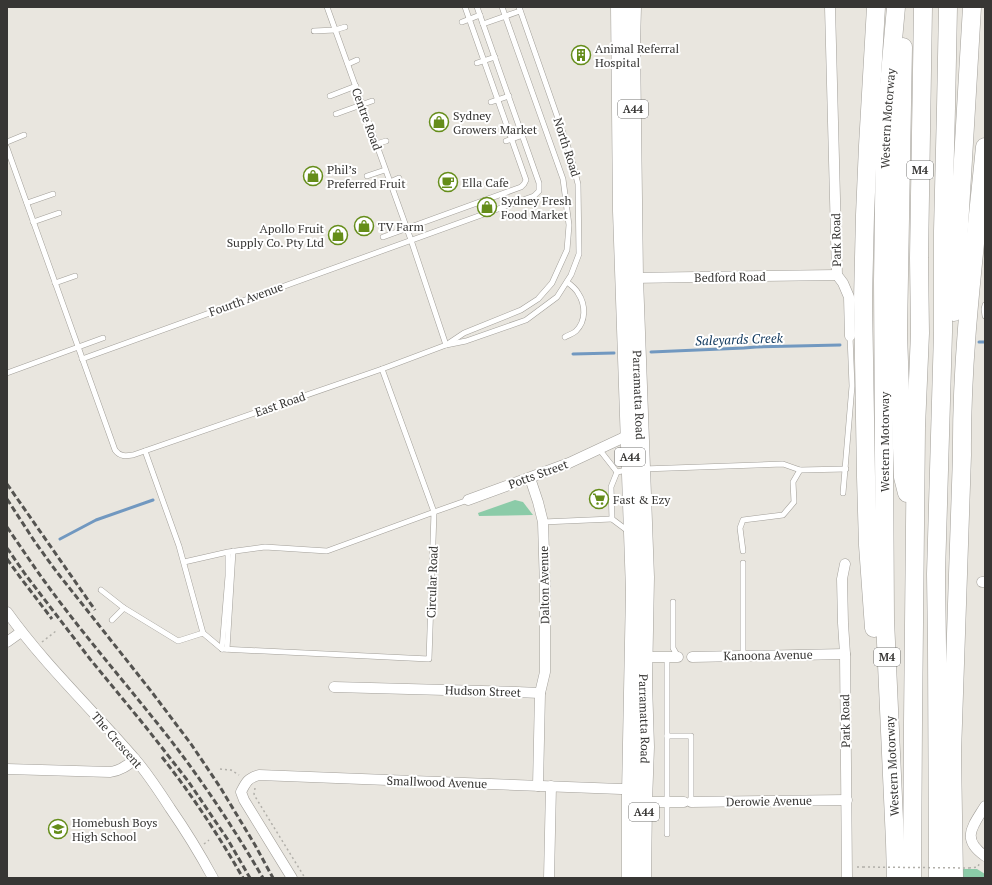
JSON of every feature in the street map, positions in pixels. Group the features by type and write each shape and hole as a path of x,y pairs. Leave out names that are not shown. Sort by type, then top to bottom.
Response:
{"highway":[{"name":"Parramatta Road","path":"619,7 621,211 629,278"},
{"name":"Parramatta Road","path":"633,7 629,278 635,435 630,470 634,591 639,657 644,683 646,747 643,878"},
{"path":"876,7 868,146 863,300 857,336 866,477 868,545 880,710 895,842"},
{"name":"Western Motorway","path":"896,7 885,134 883,280 890,334 891,356 885,620 896,878"},
{"path":"890,334 902,82 902,7"},
{"name":"Western Motorway","path":"912,878 916,426 920,333 919,258 923,7"},
{"name":"M4","path":"948,7 943,231 959,331"},
{"path":"954,878 952,753 962,455 958,353 962,192 972,7"},
{"path":"959,331 970,293 985,147"},
{"path":"959,331 985,248"},
{"path":"938,878 936,574 942,381 958,353"},
{"path":"891,356 903,477 915,523"},
{"name":"Parramatta Road","path":"630,470 646,577 630,794 630,878"}],"street":[{"name":"Park Road","path":"830,7 837,275 843,283 849,297 857,336"},
{"name":"Bedford Road","path":"629,278 837,275"},
{"name":"Potts Street","path":"468,500 569,463 635,435"},
{"name":"Dalton Avenue","path":"530,478 543,522 545,672 540,693"},
{"name":"Park Road","path":"845,564 842,579 845,654 847,878"},
{"name":"The Crescent","path":"7,612 43,657 135,759 153,782 179,820 213,878"},
{"path":"7,642 22,632"},
{"name":"Kanoona Avenue","path":"692,657 845,654"},
{"path":"639,657 678,657"},
{"name":"Hudson Street","path":"334,687 540,693"},
{"path":"538,786 540,693"},
{"path":"7,769 110,772 123,768 135,759"},
{"name":"Smallwood Avenue","path":"246,782 250,778 259,775 623,789 644,802"},
{"path":"246,782 241,792 244,800 292,878"},
{"path":"549,878 551,786"},
{"name":"Derowie Avenue","path":"644,802 847,800"},
{"path":"985,806 974,824 971,836 971,842 978,851 985,856"}],"lane":[{"name":"Centre Road","path":"327,7 390,182 446,345"},
{"path":"383,237 521,187 526,180 465,7"},
{"name":"Fourth Avenue","path":"82,359 534,196 539,191 539,183 477,7"},
{"path":"446,345 464,333 521,310 538,299 552,283 567,250 569,225 563,179 502,7"},
{"path":"483,24 520,9"},
{"name":"North Road","path":"446,345 466,341 526,320 557,297 571,275 579,254 578,184 570,152 520,9"},
{"path":"462,22 480,15"},
{"path":"314,31 335,30 345,27"},
{"path":"477,63 495,57"},
{"path":"348,64 357,60"},
{"path":"330,96 356,86"},
{"path":"491,102 509,96"},
{"path":"336,114 372,101"},
{"path":"506,141 522,135"},
{"path":"7,142 24,136"},
{"path":"376,144 386,141"},
{"path":"7,148 82,359"},
{"path":"367,176 385,170"},
{"path":"390,182 399,178"},
{"path":"27,203 53,194"},
{"path":"34,222 59,213"},
{"path":"55,283 75,276"},
{"path":"565,337 575,332 582,323 584,310 583,303 578,292 567,282"},
{"path":"985,305 985,316"},
{"path":"7,373 103,338"},
{"name":"East Road","path":"82,359 115,450 121,456 126,456 145,451 382,369 446,345"},
{"path":"843,493 852,386 858,356"},
{"path":"184,562 230,552 265,547 327,551 434,512 382,369"},
{"path":"599,449 630,470 783,464 800,470 846,469"},
{"path":"145,451 179,546 203,633 225,649"},
{"path":"612,519 611,487 630,470"},
{"path":"743,551 740,528 744,520 783,515 794,502 793,482 800,470"},
{"name":"Potts Street","path":"434,512 468,500"},
{"name":"Circular Road","path":"225,649 429,659 434,512"},
{"path":"543,522 612,519 632,534"},
{"path":"225,649 230,552"},
{"path":"743,563 744,656"},
{"path":"101,590 124,608 178,641 203,633"},
{"path":"673,602 673,648 678,657"},
{"path":"112,620 124,608"},
{"path":"667,657 667,834"},
{"path":"667,736 692,736 688,802"}],"path":[{"path":"41,644 56,631"},
{"path":"220,769 232,770 246,782"},
{"path":"258,785 254,791 256,798 305,878"},
{"path":"863,867 969,868"}],"green space":[{"path":"515,500 523,502 533,515 479,516 478,513"},
{"path":"963,869 977,869 985,874 985,878 963,878"}],"waterway":[{"name":"Saleyards Creek","path":"979,342 985,342"},
{"name":"Saleyards Creek","path":"651,352 840,345"},
{"name":"Saleyards Creek","path":"573,354 614,353"},
{"name":"Saleyards Creek","path":"60,539 96,520 153,500"}],"railway":[{"path":"7,484 95,610"},
{"path":"7,499 56,571 191,744 220,787 273,878"},
{"path":"7,527 71,617 183,756 225,816 263,878"},
{"path":"7,548 90,659 188,781 228,840 250,878"},
{"path":"7,559 52,619"},
{"path":"162,757 205,816 243,878"}],"place":[{"name":"Animal Referral Hospital","path":"581,55"},
{"name":"Sydney Growers Market","path":"439,122"},
{"name":"Phil’s Preferred Fruit","path":"313,176"},
{"name":"Ella Cafe","path":"448,182"},
{"name":"Sydney Fresh Food Market","path":"487,207"},
{"name":"TV Farm","path":"364,226"},
{"name":"Apollo Fruit Supply Co. Pty Ltd","path":"338,235"},
{"name":"Fast & Ezy","path":"599,499"},
{"name":"Homebush Boys High School","path":"58,829"}]}
